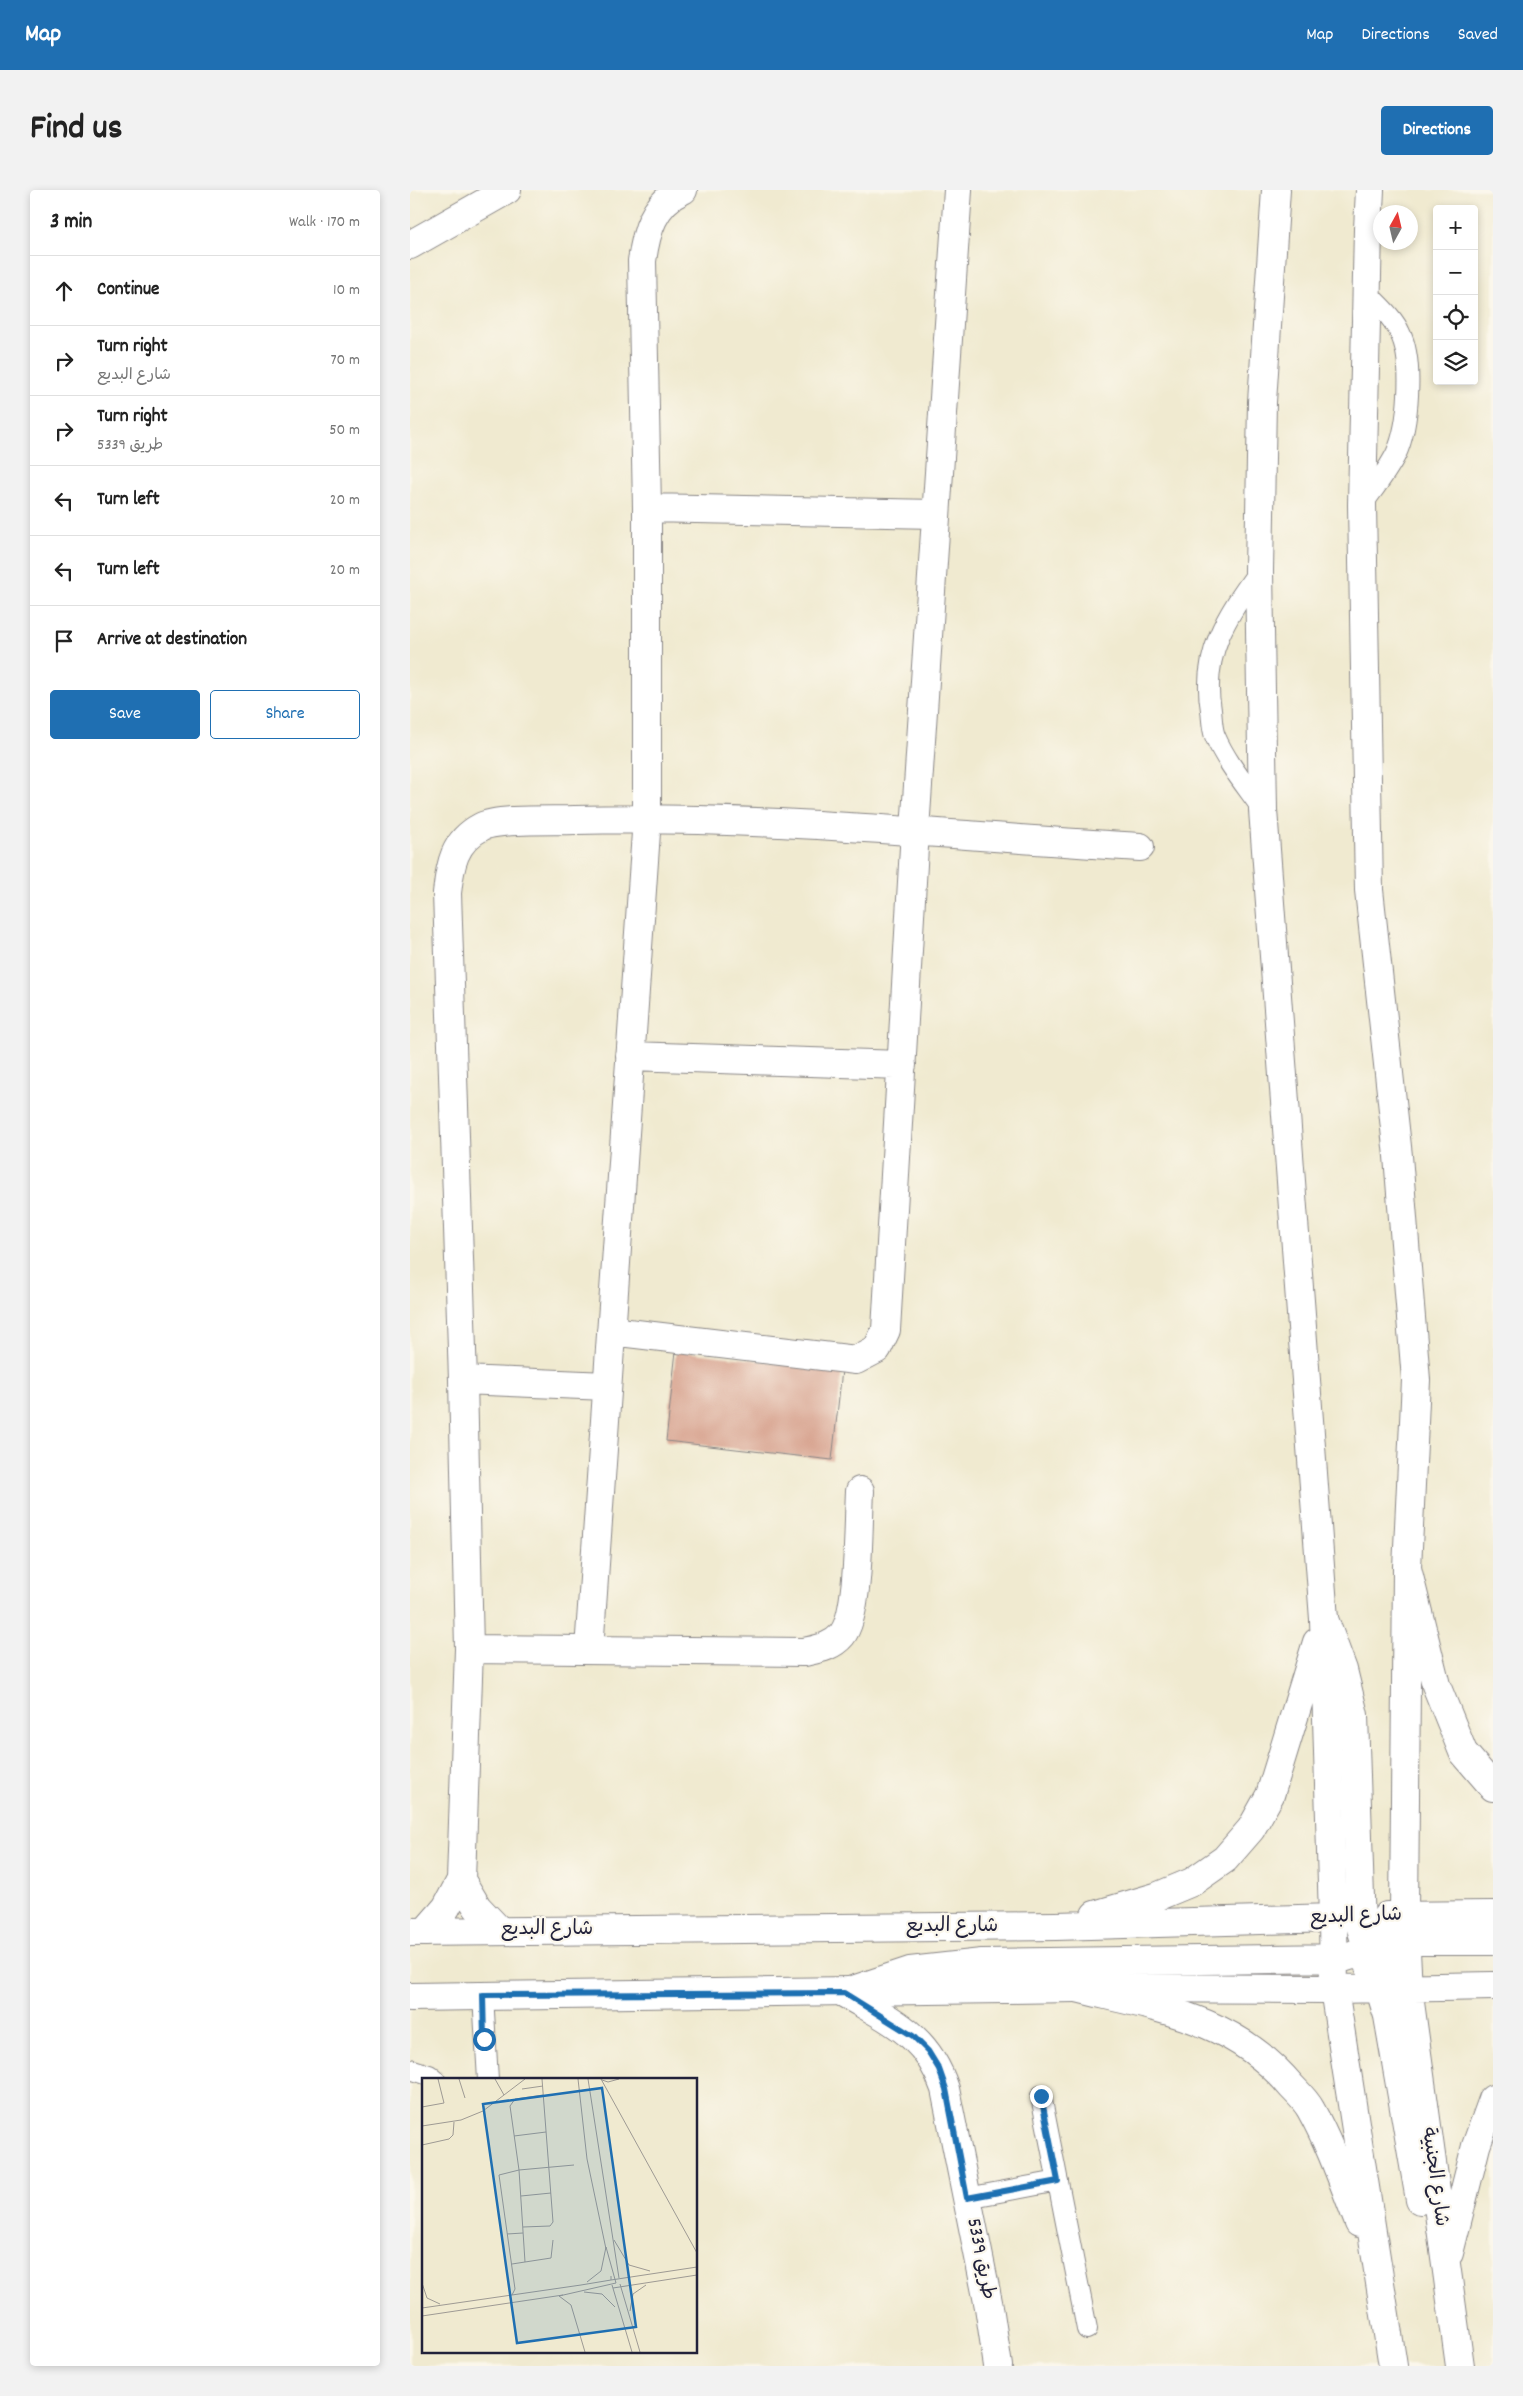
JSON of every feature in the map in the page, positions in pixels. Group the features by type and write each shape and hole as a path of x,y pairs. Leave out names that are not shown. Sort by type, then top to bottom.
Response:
{"street":[{"path":"410,245 507,190"},
{"path":"589,1650 647,818 647,508 642,261 645,236 654,213 673,194 683,190"},
{"path":"611,1331 856,1360 877,1349 886,1330 915,830 958,190"},
{"path":"1276,190 1262,402 1259,571 1264,810 1324,1619 1334,1989 1393,2366"},
{"name":"شارع الجنبية","path":"1370,190 1362,505 1369,890 1398,1156 1416,1380 1407,1568 1404,1928 1408,1988 1460,2366"},
{"path":"647,508 935,514"},
{"path":"418,1932 446,1908 461,1880 469,1648 463,1380 448,903 450,867 461,843 482,826 509,822 647,818 915,830 1140,847"},
{"path":"630,1056 902,1065"},
{"path":"463,1380 607,1386"},
{"path":"469,1648 804,1652 825,1648 842,1635 851,1616 860,1492"},
{"path":"1407,1568 1440,1693 1463,1752 1493,1787"},
{"path":"1324,1619 1343,1670 1354,1715 1360,1928 1380,1988 1399,2070 1411,2157 1425,2222 1446,2267"},
{"path":"1056,1926 1156,1897 1192,1882 1225,1859 1251,1830 1270,1795 1324,1619"},
{"path":"461,1880 478,1907 499,1930"},
{"name":"شارع البديع","path":"418,1932 1056,1926 1359,1917 1404,1928 1493,1915"},
{"path":"1332,1918 1388,1974 1408,1988"},
{"path":"1334,1989 1367,1953 1388,1935 1404,1928 1493,1940"},
{"path":"844,1993 910,1971 982,1963 1333,1959 1367,1953"},
{"path":"410,1997 844,1993 1076,1988 1334,1989 1493,1986"},
{"path":"1076,1988 1178,2013 1230,2034 1275,2066 1311,2109 1334,2159 1377,2270"},
{"name":"طريق 5339","path":"844,1993 913,2036 928,2051 939,2069 946,2089 989,2307 998,2366"},
{"path":"1446,2267 1476,2146 1493,2099"}],"lane":[{"path":"1362,505 1396,453 1404,426 1407,367 1406,350 1400,333 1391,318 1366,292"},
{"path":"1259,571 1233,606 1213,647 1208,691 1215,736 1236,771 1264,810"},
{"path":"483,1995 488,2078"},
{"path":"410,2069 433,2078"},
{"path":"1041,2096 1087,2329"},
{"path":"967,2198 1058,2181"}],"building":[{"path":"676,1351 842,1370 832,1460 666,1441"}],"route":[{"path":"484,2039 483,1995 844,1993 913,2036 928,2051 939,2069 946,2089 967,2198 1058,2181 1041,2096"}]}
